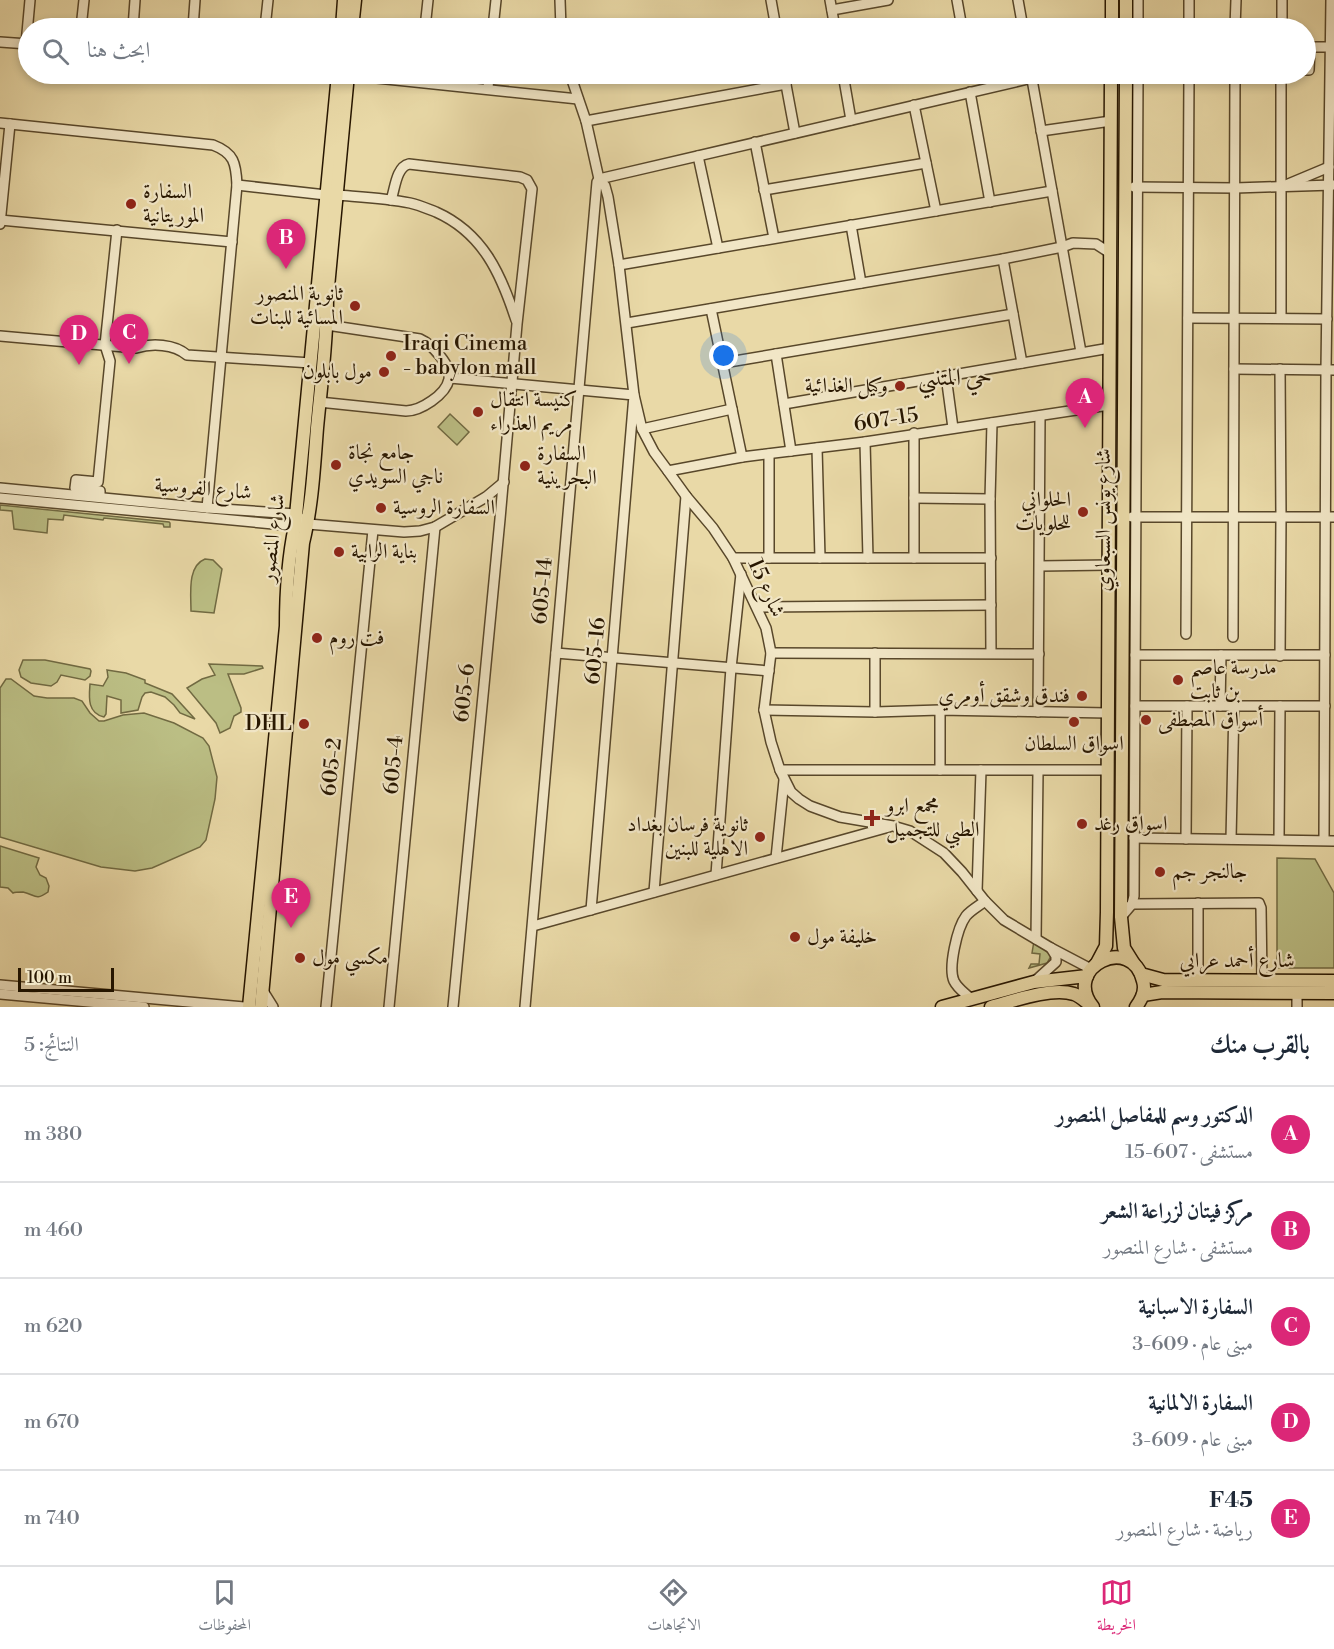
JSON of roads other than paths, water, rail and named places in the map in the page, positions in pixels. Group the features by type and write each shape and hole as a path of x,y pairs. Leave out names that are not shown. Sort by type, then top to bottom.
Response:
{"main road":[{"path":"343,18 344,0"},
{"path":"353,18 355,0"},
{"path":"1112,0 1112,18"},
{"path":"1126,0 1126,18"},
{"name":"شارع المنصور","path":"261,1007 302,555 300,521 311,363 331,195 340,84"},
{"name":"شارع يونس السبعاوي","path":"1092,969 1106,946 1111,84"},
{"name":"شارع يونس السبعاوي","path":"1126,84 1131,187 1125,253 1130,517 1121,917 1124,948 1142,974"},
{"name":"شارع المنصور","path":"249,1007 285,638 289,564 300,521 320,402 327,325 331,195"},
{"path":"1110,254 1125,253"},
{"path":"1093,1007 1086,994 1085,985 1092,969 1102,960 1115,957 1134,964"},
{"path":"942,1007 1092,969"},
{"path":"1136,1007 1143,995 1142,974"},
{"name":"شارع أحمد عرابي","path":"1142,974 1163,980 1334,981"},
{"name":"شارع أحمد عرابي","path":"1143,995 1162,992 1334,993"},
{"path":"991,1007 1030,996 1066,993 1078,996 1093,1007"}],"street":[{"path":"29,18 30,0"},
{"path":"82,18 84,0"},
{"path":"134,18 135,0"},
{"path":"193,18 195,0"},
{"path":"266,18 268,0"},
{"path":"426,18 428,0"},
{"path":"494,18 496,0"},
{"path":"560,0 561,18"},
{"path":"771,0 772,18"},
{"path":"831,5 888,0"},
{"path":"957,0 960,18"},
{"path":"1018,0 1021,18"},
{"path":"1138,0 1138,18"},
{"path":"1189,0 1189,18"},
{"path":"1236,0 1236,18"},
{"path":"1282,0 1282,18"},
{"path":"1134,838 1329,840 1325,656 1329,517 1330,370 1327,319 1331,253 1329,167 1332,71 1331,0"},
{"path":"0,42 18,43"},
{"path":"1316,47 1331,47"},
{"path":"458,84 578,99"},
{"path":"488,84 488,89"},
{"name":"شارع 15","path":"573,84 586,121 599,179 605,186 608,197 627,323 634,395 642,429 654,452 713,528 733,558 758,607 766,628 771,653 765,710 771,742 791,792 799,799 840,817 910,831 944,853 1004,920 1092,969"},
{"path":"586,121 786,84 795,133"},
{"path":"845,84 851,120"},
{"path":"599,179 1000,84"},
{"path":"1032,84 1081,352"},
{"path":"1121,917 1132,904 1134,896 1135,655 1130,517 1131,187 1136,84"},
{"path":"1186,634 1189,84"},
{"path":"1233,637 1235,84"},
{"path":"1281,84 1281,318"},
{"path":"970,92 990,202"},
{"path":"915,105 936,211"},
{"path":"1041,131 1111,121"},
{"path":"207,508 232,242 237,185 236,167 231,156 224,149 213,145 5,123 0,221 232,242"},
{"path":"755,142 774,238"},
{"path":"698,156 718,248"},
{"path":"764,190 926,163"},
{"name":"605-6","path":"391,200 400,169 405,165 413,164 520,177 527,180 532,189 517,324 453,1007"},
{"path":"1281,187 1329,167"},
{"name":"605-14","path":"525,1007 596,187 599,179"},
{"path":"237,185 391,200 412,203 441,214 480,244 504,286 517,324"},
{"path":"1131,187 1235,188 1331,185"},
{"path":"619,265 1052,191"},
{"path":"851,225 861,283"},
{"path":"100,497 100,490 75,488 76,480 98,482 110,361 105,345 117,230"},
{"path":"627,323 1003,259 1062,248 1073,243 1096,244 1110,254"},
{"path":"1003,259 1022,363"},
{"path":"711,309 742,457"},
{"path":"723,363 1013,314"},
{"path":"1188,318 1327,319"},
{"path":"320,402 415,411 439,394 450,378 448,369 437,352 420,339 327,325"},
{"path":"0,336 136,348 146,344 181,349 187,355 311,363"},
{"path":"784,404 1110,348"},
{"path":"776,354 790,451"},
{"path":"1234,369 1330,370"},
{"path":"1280,369 1280,656"},
{"path":"946,376 953,428"},
{"path":"450,378 634,395"},
{"name":"605-16","path":"591,910 634,395"},
{"name":"607-15","path":"668,471 742,457 865,442 1110,405"},
{"path":"642,429 732,409"},
{"path":"1038,712 1040,416"},
{"path":"991,654 992,423"},
{"path":"914,433 914,558"},
{"path":"865,442 868,558"},
{"path":"817,448 820,558"},
{"path":"769,454 769,558"},
{"path":"300,521 373,530 420,531 435,527 486,497 504,482"},
{"name":"شارع الفروسية","path":"0,488 207,508 300,521"},
{"path":"654,892 686,496"},
{"name":"شارع الفروسية","path":"0,498 300,521"},
{"path":"914,498 990,499"},
{"path":"1130,517 1329,517"},
{"name":"605-4","path":"389,1007 435,527"},
{"name":"605-2","path":"326,1007 373,530"},
{"path":"733,558 991,558"},
{"path":"1040,566 1108,565"},
{"path":"716,875 731,668 741,574"},
{"path":"758,607 991,605"},
{"path":"556,653 769,671"},
{"path":"771,653 1039,654"},
{"path":"875,654 875,712"},
{"path":"1135,655 1325,656"},
{"path":"1220,706 1221,655"},
{"path":"1135,706 1325,706"},
{"path":"1186,838 1187,706"},
{"path":"1231,839 1233,706"},
{"path":"1279,839 1280,706"},
{"path":"765,710 1108,713"},
{"path":"940,710 940,770"},
{"path":"776,858 782,774 940,770 1107,770"},
{"path":"977,891 981,770"},
{"path":"1036,939 1038,771"},
{"path":"533,926 893,826"},
{"path":"971,999 957,987 951,970 962,922 968,914 985,901"},
{"path":"1198,903 1198,980"},
{"path":"1132,904 1259,903 1261,908 1262,980"},
{"path":"1034,982 1056,962 1056,956 1051,948"},
{"path":"0,985 244,1007"},
{"path":"262,990 273,1007"},
{"path":"1297,993 1297,1007"},
{"path":"0,994 42,1002 144,1007"}],"place":[{"name":"السفارة الموريتانية","path":"131,204"},
{"name":"مركز فيتان لزراعة الشعر","path":"286,269"},
{"name":"ثانوية المنصور المسائية للبنات","path":"355,306"},
{"name":"Iraqi Cinema - babylon mall","path":"391,356"},
{"name":"السفارة الاسبانية","path":"129,364"},
{"name":"السفارة الالمانية","path":"79,365"},
{"name":"مول بابلون","path":"384,372"},
{"name":"وكيل الغذائية","path":"900,386"},
{"name":"كنيسة انتقال مريم العذراء","path":"478,412"},
{"name":"الدكتور وسم للمفاصل المنصور","path":"1085,428"},
{"name":"جامع نجاة ناجي السويدي","path":"336,465"},
{"name":"السفارة البحرينية","path":"525,466"},
{"name":"السفارة الروسية","path":"381,508"},
{"name":"الحلواني للحلويات","path":"1083,512"},
{"name":"بناية الرابية","path":"339,552"},
{"name":"فت روم","path":"317,638"},
{"name":"مدرسة عاصم بن ثابت","path":"1178,680"},
{"name":"فندق وشقق أومري","path":"1082,696"},
{"name":"أسواق المصطفى","path":"1146,720"},
{"name":"اسواق السلطان","path":"1074,722"},
{"name":"DHL","path":"304,724"},
{"name":"مجمع ابرو الطبي للتجميل","path":"872,818"},
{"name":"اسواق رغد","path":"1082,824"},
{"name":"ثانوية فرسان بغداد الاهلية للبنين","path":"760,837"},
{"name":"جالنجر جم","path":"1160,872"},
{"name":"F45","path":"291,928"},
{"name":"خليفة مول","path":"795,937"},
{"name":"مكسي مول","path":"300,958"}],"district":[{"name":"حي المتنبي","path":"955,378"}]}
